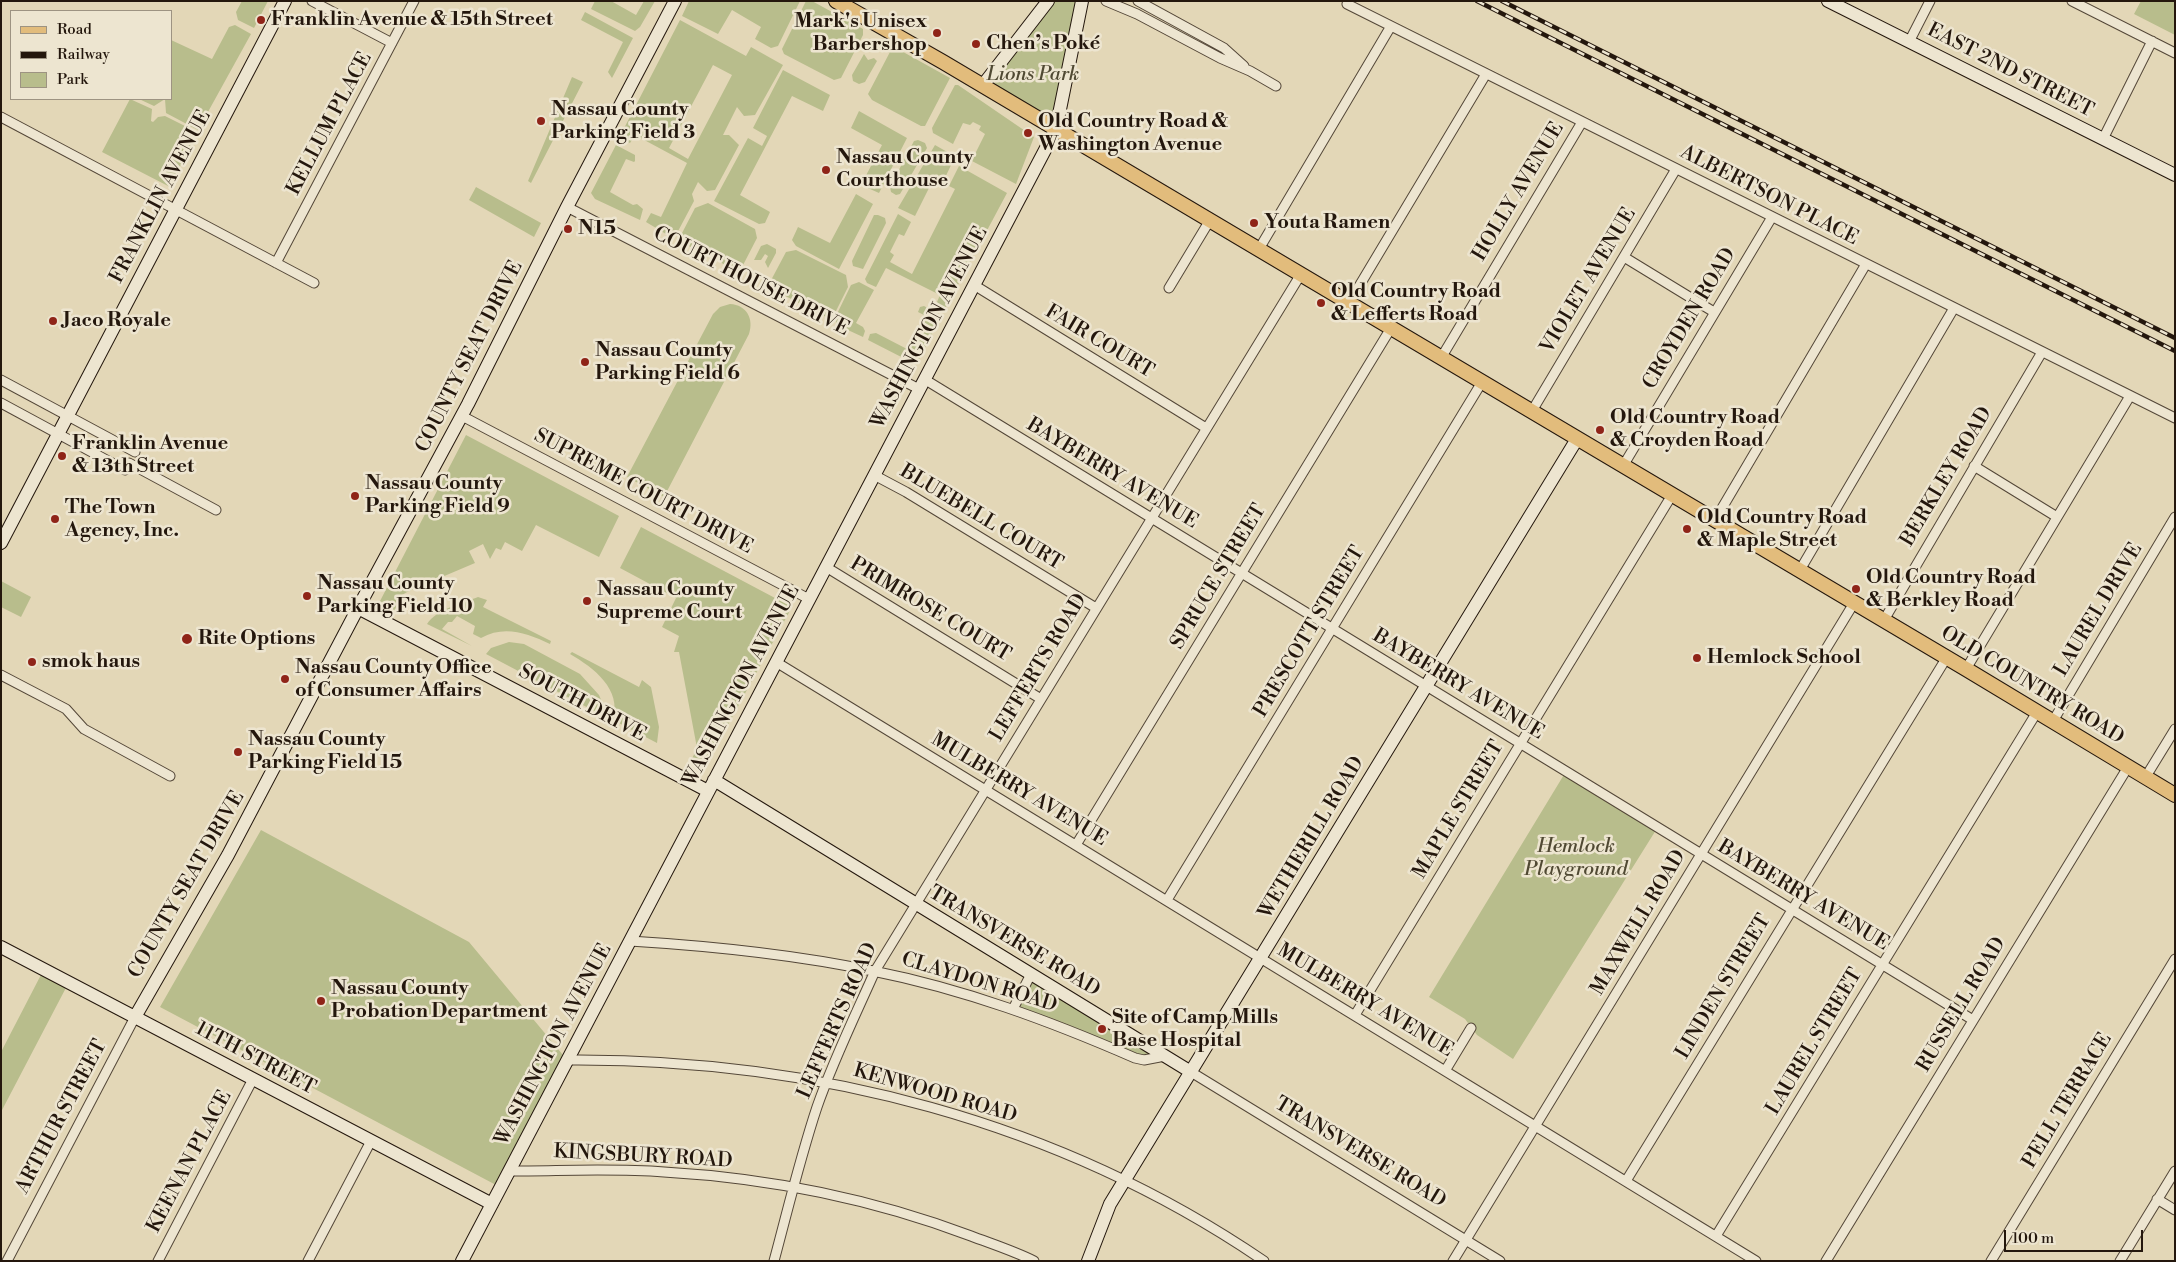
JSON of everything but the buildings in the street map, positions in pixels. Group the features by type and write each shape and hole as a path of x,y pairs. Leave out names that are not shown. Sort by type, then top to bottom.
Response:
{"main road":[{"name":"OLD COUNTRY ROAD","path":"836,1 1259,249 2175,795"}],"street":[{"name":"FRANKLIN AVENUE","path":"1,543 285,1"},
{"path":"312,1 392,43"},
{"name":"KELLUM PLACE","path":"276,263 414,1"},
{"name":"COUNTY SEAT DRIVE","path":"135,1016 228,855 462,416 675,1"},
{"path":"983,86 1048,1"},
{"name":"WASHINGTON AVENUE","path":"462,1261 1056,129 1082,1"},
{"path":"1106,1 1136,14 1276,86"},
{"path":"1138,1 1224,48 1250,71"},
{"name":"EAST 2ND STREET","path":"1828,1 2175,175"},
{"path":"1909,42 1930,1"},
{"path":"2072,1 2175,53"},
{"name":"ALBERTSON PLACE","path":"1347,4 2175,418"},
{"path":"1259,249 1391,26"},
{"path":"2102,139 2152,41"},
{"path":"1349,303 1486,74"},
{"path":"1,117 314,283"},
{"name":"HOLLY AVENUE","path":"1441,358 1582,122"},
{"name":"VIOLET AVENUE","path":"1532,412 1676,169"},
{"name":"COURT HOUSE DRIVE","path":"568,207 922,384"},
{"name":"CROYDEN ROAD","path":"1623,466 1772,217"},
{"path":"1169,288 1210,220"},
{"path":"1624,257 1714,312"},
{"path":"1714,520 1866,264"},
{"name":"LEFFERTS ROAD","path":"774,1261 809,1134 827,1082 875,971 1301,274"},
{"name":"FAIR COURT","path":"974,285 1206,428"},
{"path":"1800,570 1954,308"},
{"name":"SPRUCE STREET","path":"1076,845 1391,328"},
{"name":"BERKLEY ROAD","path":"1884,620 2042,352"},
{"path":"1,380 135,452"},
{"name":"PRESCOTT STREET","path":"1166,900 1482,382"},
{"name":"BAYBERRY AVENUE","path":"922,384 1242,573 1973,1020"},
{"path":"1966,669 2130,396"},
{"path":"1,403 216,510"},
{"name":"SUPREME COURT DRIVE","path":"462,416 809,599"},
{"name":"WETHERILL ROAD","path":"1088,1261 1110,1204 1577,439"},
{"path":"1974,466 2057,517"},
{"name":"BLUEBELL COURT","path":"874,475 914,497 1096,608"},
{"name":"MAPLE STREET","path":"1355,1015 1672,495"},
{"name":"LAUREL DRIVE","path":"2053,721 2175,517"},
{"name":"PRIMROSE COURT","path":"826,567 1041,698"},
{"name":"MAXWELL ROAD","path":"1453,1261 1854,603"},
{"name":"SOUTH DRIVE","path":"358,608 711,786"},
{"name":"LINDEN STREET","path":"1626,1181 1946,657"},
{"name":"MULBERRY AVENUE","path":"776,662 1756,1261"},
{"path":"1,675 66,709 84,729 170,776"},
{"name":"LAUREL STREET","path":"1716,1236 2037,712"},
{"path":"2145,778 2175,729"},
{"name":"RUSSELL ROAD","path":"1826,1261 2128,767"},
{"name":"TRANSVERSE ROAD","path":"711,786 916,904 1500,1261"},
{"name":"CLAYDON ROAD","path":"630,941 757,952 875,971 949,989 1013,1009 1067,1028 1135,1058 1144,1060 1165,1056"},
{"name":"11TH STREET","path":"1,947 492,1204"},
{"name":"PELL TERRACE","path":"1991,1261 2175,959"},
{"path":"1013,1009 1031,974"},
{"name":"ARTHUR STREET","path":"7,1261 135,1016"},
{"path":"1445,1071 1471,1028"},
{"name":"KENWOOD ROAD","path":"567,1060 693,1063 827,1082 916,1102 998,1128 1080,1160 1208,1225 1264,1261"},
{"name":"KEENAN PLACE","path":"158,1261 253,1078"},
{"path":"308,1261 371,1141"},
{"name":"KINGSBURY ROAD","path":"509,1171 664,1172 733,1178 825,1193 947,1227 1034,1261"},
{"path":"2120,1261 2175,1171"},
{"path":"2157,1200 2175,1210"}],"green space":[{"path":"242,1 268,1 254,28 238,20 236,12"},
{"path":"595,1 611,1 636,15 644,1 655,1 640,27 635,31 591,9"},
{"path":"689,1 800,1 778,46 771,48 755,39 761,27 732,10 718,34 682,16"},
{"path":"806,1 812,1 863,29 863,35 841,78 834,80 784,54 782,49"},
{"name":"Lions Park","path":"1048,1 1082,1 1056,129 983,86"},
{"path":"2141,1 2175,1 2175,35 2134,14"},
{"path":"585,12 633,38 612,78 608,72 623,42 581,20"},
{"path":"680,20 746,56 751,47 783,65 755,115 744,116 737,107 723,135 729,135 739,145 715,190 707,191 698,182 692,194 694,201 676,235 671,237 646,222 651,213 661,217 687,163 635,135 630,143 619,138","holes":["713,65 732,75 688,159 669,148"]},
{"path":"235,25 251,34 198,130 166,113 165,100 172,100 172,40 212,59 229,27"},
{"path":"896,48 950,78 925,126 921,126 872,100 868,94 891,50"},
{"path":"864,54 868,60 874,58 877,61 865,82 859,84 853,81 852,75"},
{"path":"783,70 830,95 823,111 792,96 740,195 770,212 765,223 759,224 714,201 748,138 762,146 767,136 753,128"},
{"path":"572,77 583,82 531,183 528,181"},
{"path":"955,85 958,85 1034,137 1016,184 967,157 967,152 975,154 985,134 979,130 981,126 973,122 970,125 963,123 953,144 933,133 932,128"},
{"path":"129,100 152,109 151,121 153,122 158,117 165,116 197,132 170,187 102,152"},
{"path":"141,100 163,100 154,106"},
{"path":"859,111 907,138 879,193 861,185 882,145 851,128"},
{"path":"918,140 925,143 927,148 900,194 896,195 891,192 890,187 914,141"},
{"path":"616,145 635,155 635,161 626,159 610,192 633,205 637,204 643,209 640,220 595,199 591,193"},
{"path":"935,145 949,153 948,160 952,163 943,182 934,178 915,216 898,208"},
{"path":"959,166 1007,193 945,309 939,306 937,302 940,295 886,268 876,287 867,283 865,279 898,214 911,222 904,236 899,234 890,252 894,255 890,262 912,274 955,189 949,186"},
{"path":"476,187 541,223 534,237 469,200"},
{"path":"856,194 873,204 839,269 796,246 792,240 798,227 830,243"},
{"path":"708,203 755,229 757,238 741,269 735,270 685,244 681,235 695,208"},
{"path":"874,215 885,218 886,223 863,269 853,266 852,261"},
{"path":"767,244 776,249 776,253 768,268 765,262 768,256 765,254 761,260 754,260 761,246"},
{"path":"796,250 846,275 848,287 833,317 826,317 772,289 769,284 786,252"},
{"path":"859,282 874,290 856,323 863,327 865,331 863,337 837,325 835,318 851,285"},
{"path":"730,304 741,307 748,314 751,323 749,334 664,497 627,477 713,314 720,307"},
{"path":"924,306 941,315 918,362 913,363 868,340 870,334 876,333 907,349 924,315 918,312 920,307"},
{"path":"466,435 619,516 599,557 536,525 522,551 505,542 501,550 496,548 490,559 483,544 469,551 475,563 402,595 394,611 379,603"},
{"path":"641,527 792,607 704,769 690,763 697,748 679,652 674,652 679,636 662,627 676,598 620,568"},
{"path":"1,581 31,597 21,617 1,607"},
{"path":"478,597 487,600 483,607 551,641 550,644 524,634 507,631 490,634 481,638 473,634 475,626 457,616 442,629 472,646 427,624 443,610"},
{"path":"509,642 524,644 580,674 599,695 602,702 598,713 486,654 491,648"},
{"path":"572,652 639,687 642,680 651,687 659,727 657,743 613,720 615,709 610,689 597,673 570,654"},
{"name":"Hemlock Playground","path":"1565,773 1656,830 1513,1059 1477,1035 1465,1019 1429,997"},
{"path":"261,830 469,942 563,1055 496,1185 160,1007"},
{"path":"44,969 69,982 1,1112 1,1052"},
{"path":"1031,974 1165,1056 1144,1060 1013,1009"}],"railway":[{"path":"1477,1 2175,351"},
{"path":"1502,1 2175,338"}],"place":[{"name":"Franklin Avenue & 15th Street","path":"261,20"},
{"name":"Mark's Unisex Barbershop","path":"937,33"},
{"name":"Chen’s Poké","path":"976,44"},
{"name":"Nassau County Parking Field 3","path":"541,121"},
{"name":"Old Country Road & Washington Avenue","path":"1028,133"},
{"name":"Nassau County Courthouse","path":"826,170"},
{"name":"Youta Ramen","path":"1254,223"},
{"name":"N15","path":"568,229"},
{"name":"Old Country Road & Lefferts Road","path":"1321,303"},
{"name":"Jaco Royale","path":"53,321"},
{"name":"Nassau County Parking Field 6","path":"585,362"},
{"name":"Old Country Road & Croyden Road","path":"1600,430"},
{"name":"Franklin Avenue & 13th Street","path":"62,456"},
{"name":"Nassau County Parking Field 9","path":"355,496"},
{"name":"The Town Agency, Inc.","path":"55,519"},
{"name":"Old Country Road & Maple Street","path":"1687,529"},
{"name":"Old Country Road & Berkley Road","path":"1856,589"},
{"name":"Nassau County Parking Field 10","path":"307,596"},
{"name":"Nassau County Supreme Court","path":"587,601"},
{"name":"Rite Options","path":"187,639"},
{"name":"Hemlock School","path":"1697,658"},
{"name":"smok haus","path":"32,662"},
{"name":"Nassau County Office of Consumer Affairs","path":"285,679"},
{"name":"Nassau County Parking Field 15","path":"238,752"},
{"name":"Nassau County Probation Department","path":"321,1001"},
{"name":"Site of Camp Mills Base Hospital","path":"1102,1029"}]}
